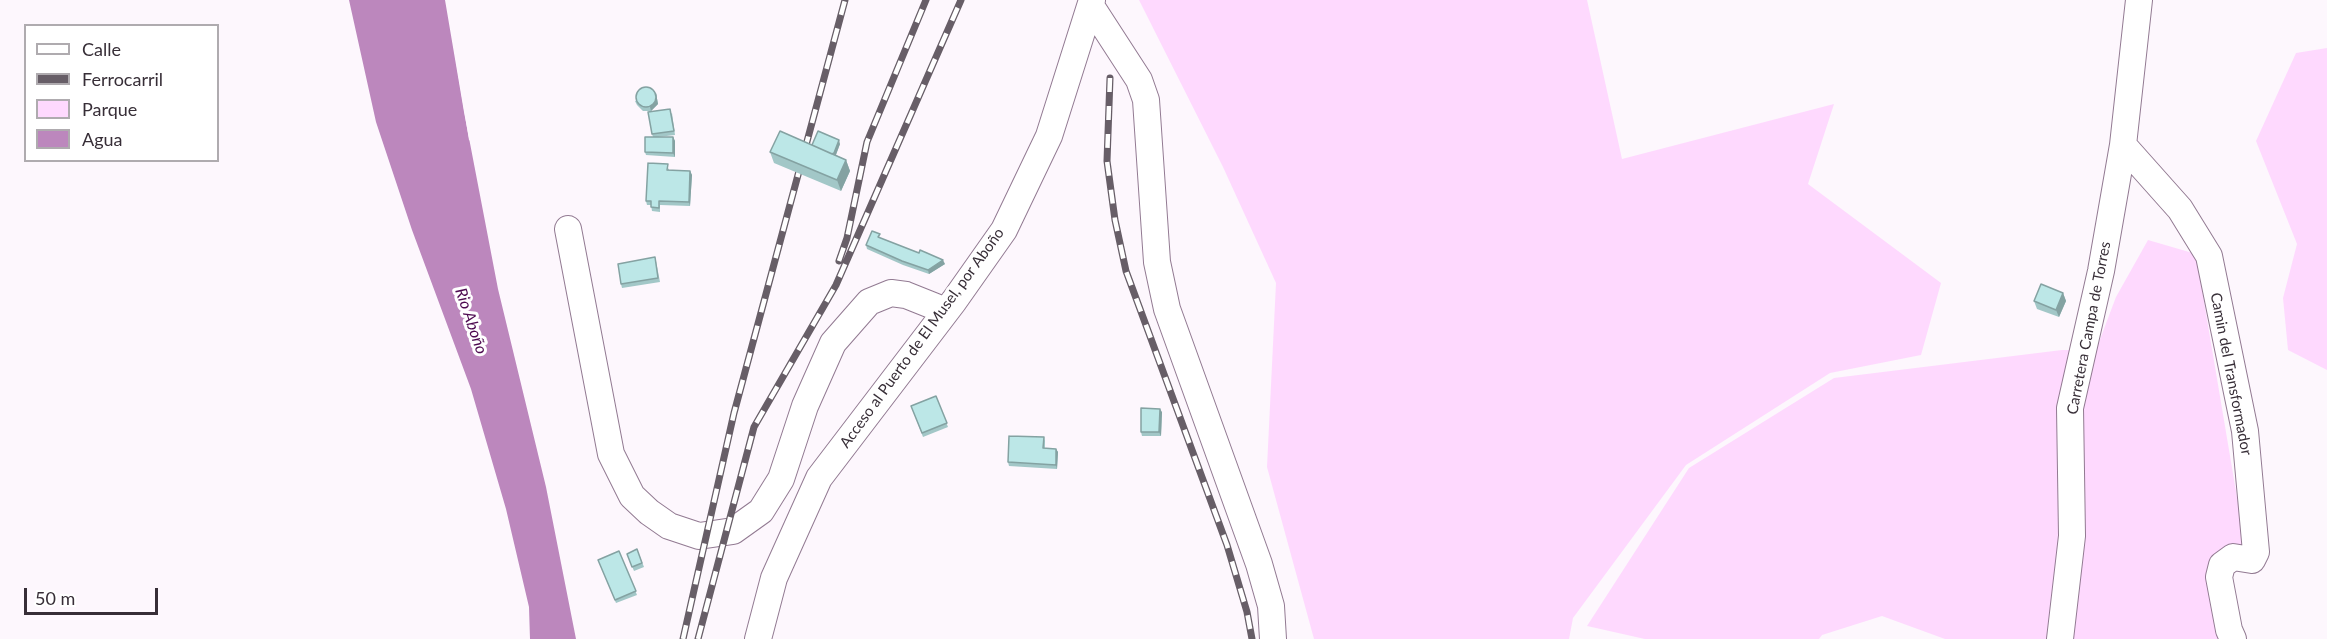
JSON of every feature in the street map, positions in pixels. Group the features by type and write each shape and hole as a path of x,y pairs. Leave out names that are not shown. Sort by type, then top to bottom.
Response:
{"street":[{"name":"Carretera Campa de Torres","path":"2060,639 2072,536 2070,408 2101,271 2125,135 2139,0"},
{"name":"Acceso al Puerto de El Musel, por Aboño","path":"758,639 774,578 819,478 946,311 1004,230 1049,136 1092,3"},
{"path":"1092,3 1139,80 1146,100 1157,262 1167,309 1259,564 1271,606 1273,639"},
{"name":"Camin del Transformador","path":"2125,135 2180,209 2208,256 2245,431 2256,552 2252,560 2233,557 2222,565 2219,577 2229,630 2233,639"},
{"path":"568,229 611,454 632,496 649,512 669,526 699,536 733,531 761,511 781,479 805,406 833,343 868,302 891,292 906,295 946,311"}],"green space":[{"path":"1139,0 1587,0 1622,159 1834,104 1808,184 1941,283 1921,355 1830,373 1686,465 1573,618 1569,639 1314,639 1267,467 1276,283 1223,167"},
{"path":"2327,48 2327,370 2288,350 2283,298 2297,244 2256,141 2296,53"},
{"path":"2148,240 2196,254 2245,545 2219,558 2229,639 1945,639 1882,616 1822,635 1819,639 1645,639 1587,626 1689,468 1834,378 2062,350 2096,350 2116,297"}],"water":[{"name":"Rio Aboño","path":"349,0 445,0 498,289 546,487 576,639 530,639 529,607 506,509 471,389 412,230 376,122"}],"pier":[{"path":"446,0 449,0 473,142 469,140"}],"building":[{"path":"642,87 650,87 656,93 656,101 650,107 642,107 636,101 636,93"},
{"path":"670,109 674,131 652,134 648,112"},
{"path":"780,131 846,160 837,180 770,152"},
{"path":"818,131 839,140 834,153 812,145"},
{"path":"645,137 673,137 673,153 645,152"},
{"path":"648,163 668,164 667,170 690,171 689,202 659,201 659,208 651,207 651,201 646,201"},
{"path":"872,231 880,234 878,237 943,260 928,270 902,261 866,245"},
{"path":"655,257 658,278 621,284 618,264"},
{"path":"2041,284 2063,293 2056,310 2034,301"},
{"path":"936,396 947,423 922,433 911,406"},
{"path":"1141,408 1160,409 1159,432 1141,432"},
{"path":"1009,436 1044,437 1043,448 1056,449 1056,465 1008,462"},
{"path":"637,549 642,563 632,567 627,554"},
{"path":"619,551 636,591 615,600 598,560"}],"railway":[{"path":"683,639 734,413 845,0"},
{"path":"839,261 847,238 867,142 926,0"},
{"path":"698,639 754,427 836,285 961,0"},
{"path":"1110,78 1107,161 1115,220 1126,271 1227,545 1247,612 1252,639"}]}
